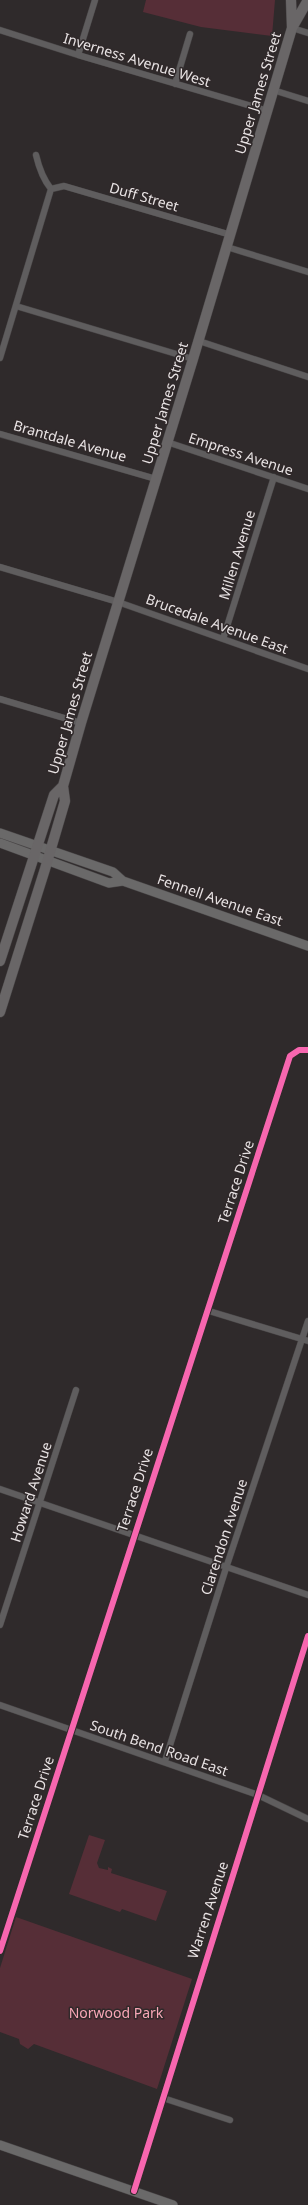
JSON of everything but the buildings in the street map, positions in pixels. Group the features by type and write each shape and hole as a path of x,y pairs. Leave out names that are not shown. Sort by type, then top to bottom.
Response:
{"main road":[{"path":"291,0 292,28"},
{"path":"292,28 308,0"},
{"name":"Upper James Street","path":"0,962 45,848 54,795 64,786 81,723 194,359 292,28"},
{"name":"Fennell Avenue East","path":"0,833 112,872 123,881 308,946"},
{"name":"Fennell Avenue East","path":"0,844 109,883 123,881"},
{"name":"Upper James Street","path":"0,1012 45,848"},
{"path":"0,2145 173,2205"}],"street":[{"path":"78,56 95,0"},
{"path":"292,28 308,32"},
{"name":"Inverness Avenue West","path":"0,30 78,56 268,111"},
{"path":"175,84 190,34"},
{"path":"273,90 308,101"},
{"path":"0,358 51,189 38,167 36,155"},
{"name":"Duff Street","path":"51,189 64,186 231,235"},
{"path":"227,247 308,272"},
{"path":"16,306 194,359"},
{"path":"199,341 308,377"},
{"name":"Brantdale Avenue","path":"0,434 156,479"},
{"name":"Empress Avenue","path":"167,442 308,489"},
{"name":"Millen Avenue","path":"223,639 274,477"},
{"name":"Brucedale Avenue East","path":"0,567 118,602 308,669"},
{"path":"0,700 81,723"},
{"name":"Terrace Drive","path":"0,1951 70,1730 290,1056 299,1050 308,1050"},
{"path":"208,1311 305,1340"},
{"name":"Clarendon Avenue","path":"165,1761 226,1568 305,1340 308,1321"},
{"name":"Howard Avenue","path":"0,1625 76,1390"},
{"path":"0,1489 308,1595"},
{"name":"Warren Avenue","path":"134,2192 308,1636"},
{"name":"South Bend Road East","path":"0,1705 165,1761 258,1796 308,1820"},
{"path":"163,2098 230,2120"}],"green space":[{"path":"146,0 275,0 272,36 201,27 143,12"},
{"path":"89,1835 105,1840 97,1863 99,1868 108,1870 108,1867 112,1869 111,1873 167,1891 156,1921 122,1909 120,1912 69,1894"},
{"name":"Norwood Park","path":"16,1917 192,1979 157,2089 34,2044 28,2049 20,2044 19,2039 0,2032 0,1968"}],"cycle path":[{"path":"0,1951 290,1056 299,1050 308,1050"},
{"path":"134,2191 308,1636"}]}
